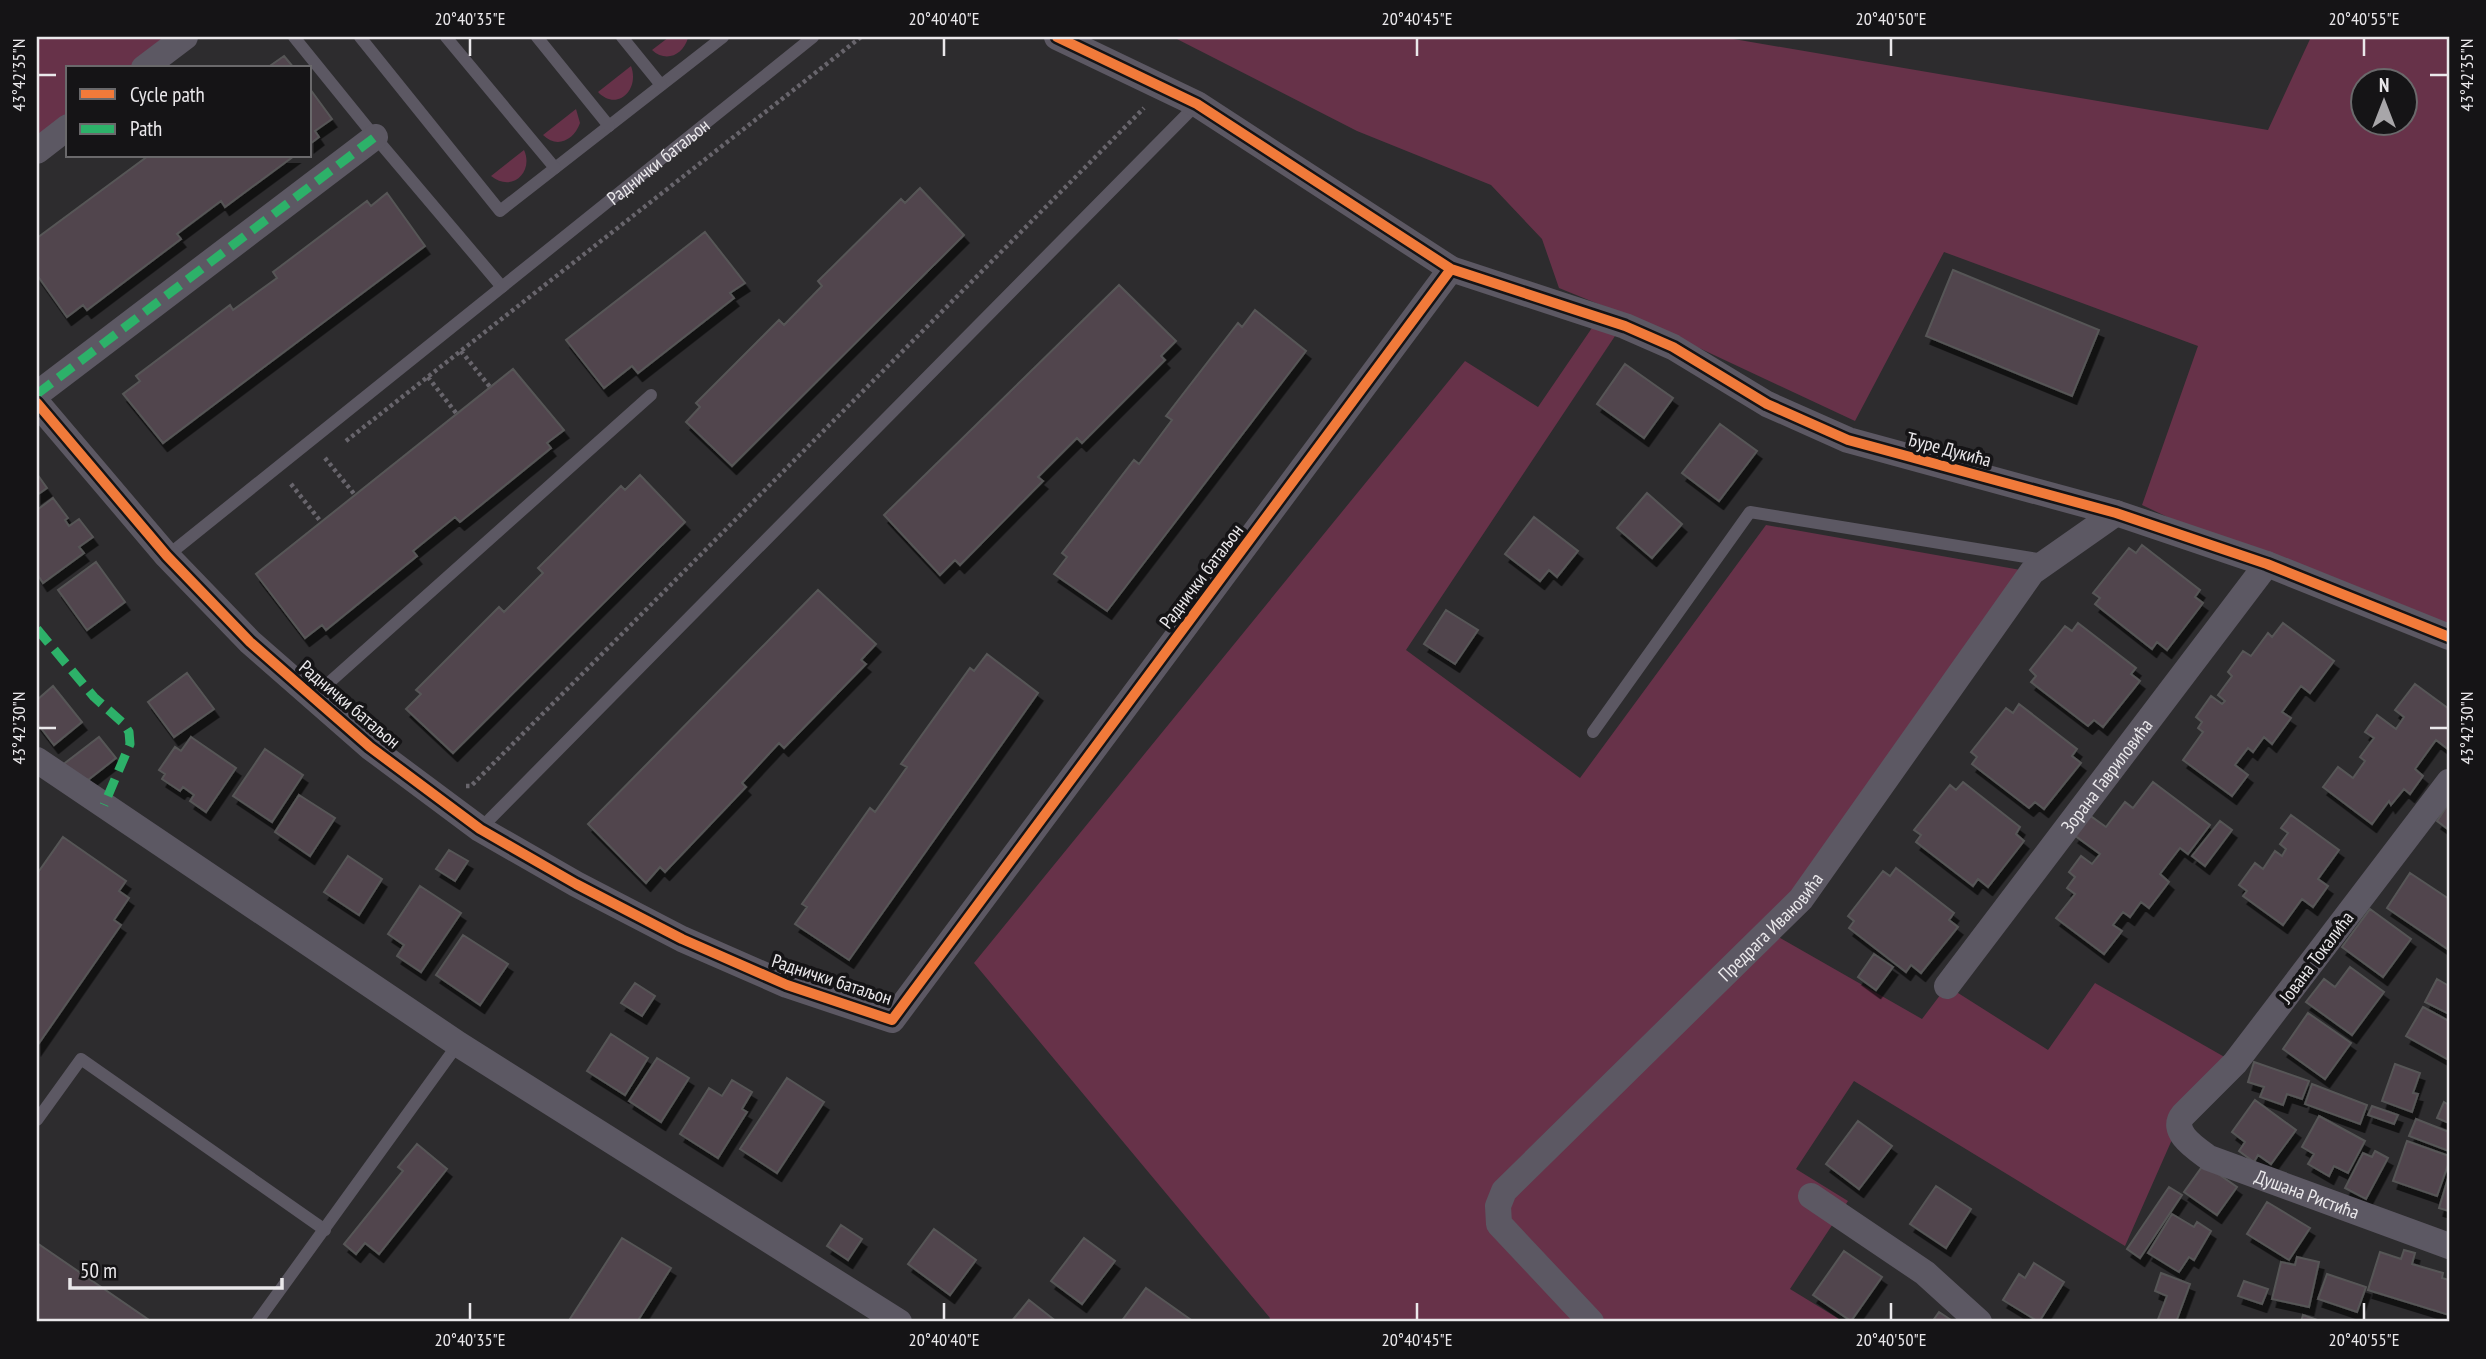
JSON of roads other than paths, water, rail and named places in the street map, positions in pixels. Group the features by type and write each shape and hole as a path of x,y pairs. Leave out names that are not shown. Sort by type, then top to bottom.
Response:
{"street":[{"path":"147,66 185,37"},
{"name":"Ђуре Дукића","path":"1057,37 1197,104 1451,269 1625,326 1673,347 1767,404 1848,440 2116,513 2267,564 2449,637"},
{"path":"37,152 66,129"},
{"path":"37,394 375,137"},
{"name":"Раднички батаљон","path":"37,403 167,556 250,642 370,747 480,829 576,884 682,939 787,985 891,1020 1451,269"},
{"name":"Предрага Ивановића","path":"1591,1322 1499,1224 1498,1206 1504,1191 1801,899 2032,572 2116,513"},
{"name":"Зорана Гавриловића","path":"1947,986 2267,564"},
{"path":"37,760 458,1044 899,1322"},
{"name":"Јована Токалића","path":"2178,1126 2183,1115 2235,1063 2449,782"},
{"name":"Душана Ристића","path":"2178,1126 2191,1144 2209,1158 2449,1246"},
{"path":"1811,1196 1925,1273 1979,1322"}],"lane":[{"path":"294,37 502,287"},
{"path":"360,37 500,211 718,38"},
{"path":"446,37 555,168"},
{"path":"537,37 608,126"},
{"path":"622,37 661,85"},
{"name":"Раднички батаљон","path":"167,556 813,37"},
{"path":"480,829 1197,104"},
{"path":"313,697 651,395"},
{"path":"1592,732 1750,512 2047,561"},
{"path":"257,1322 458,1044"},
{"path":"37,1120 81,1059 325,1230"}]}
